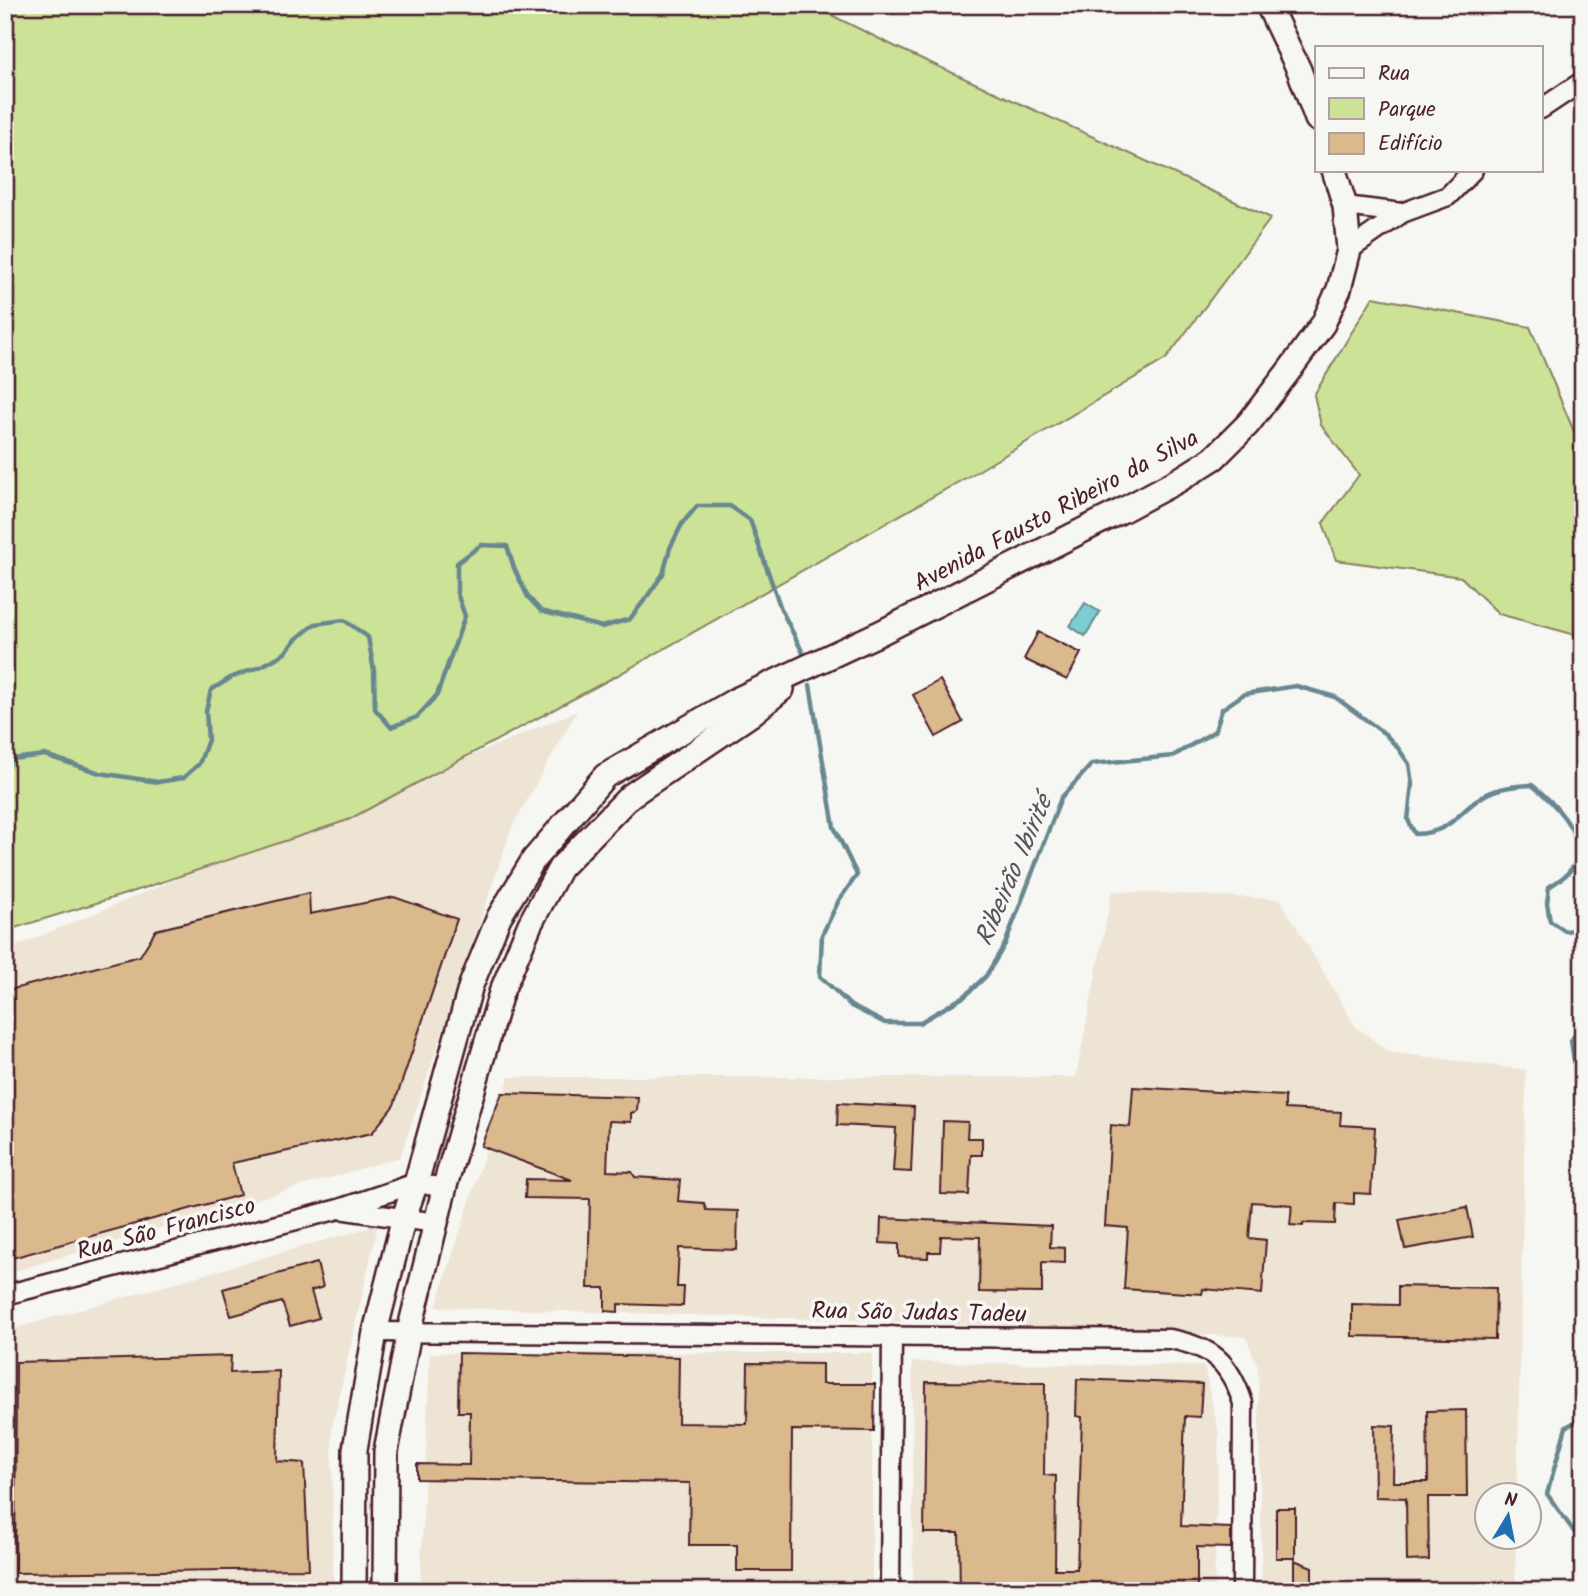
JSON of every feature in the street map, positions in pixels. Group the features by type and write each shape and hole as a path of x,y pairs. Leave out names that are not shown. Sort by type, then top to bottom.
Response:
{"main road":[{"path":"1268,5 1299,70 1315,114"},
{"name":"Avenida Fausto Ribeiro da Silva","path":"812,666 1121,511 1214,458 1248,424 1323,324 1339,289 1349,250 1345,206 1335,172"},
{"path":"354,1591 355,1449 375,1332 404,1217 471,985 499,917 534,859 605,776 734,701 812,666"},
{"path":"385,1591 386,1451 409,1332 444,1188 501,993 530,924 560,868 630,796 750,715 812,666"},
{"path":"605,776 630,796"},
{"path":"355,1449 386,1451"}],"street":[{"path":"1542,108 1583,80"},
{"path":"1349,250 1402,213 1448,196 1471,172"},
{"path":"1345,206 1402,213"},
{"name":"Rua São Francisco","path":"5,1295 339,1209 416,1183 444,1188"},
{"name":"Rua São Francisco","path":"339,1209 436,1223"},
{"name":"Rua São Judas Tadeu","path":"375,1332 1170,1339 1195,1344 1218,1357 1235,1378 1243,1403 1242,1591"},
{"path":"890,1591 892,1336"}],"shaded area":[{"path":"577,711 512,827 400,1157 5,1274 5,951"},
{"path":"1112,891 1280,899 1356,1027 1389,1052 1526,1070 1517,1480 1472,1480 1472,1550 1516,1550 1515,1591 1262,1591 1258,1367 1246,1337 1036,1326 436,1307 509,1077 1076,1077"},
{"path":"378,1225 332,1428 333,1582 5,1591 5,1331"},
{"path":"430,1353 872,1353 872,1591 420,1591"},
{"path":"912,1362 1204,1366 1219,1434 1214,1591 913,1591"}],"green space":[{"path":"5,5 811,5 898,48 1271,218 1166,359 978,471 616,676 348,820 5,931"},
{"path":"1373,297 1530,327 1583,453 1583,637 1499,614 1461,577 1336,560 1323,523 1359,475 1321,425 1314,395"}],"water":[{"path":"1085,603 1100,612 1085,636 1070,626"}],"building":[{"path":"1038,632 1081,653 1067,680 1024,659"},
{"path":"940,680 963,722 936,737 913,695"},
{"path":"309,893 310,914 394,897 457,919 394,1105 372,1133 232,1163 240,1195 5,1260 5,991 140,956 156,930"},
{"path":"1133,1087 1285,1096 1285,1109 1341,1112 1340,1125 1375,1127 1371,1194 1354,1193 1354,1204 1336,1203 1335,1224 1290,1225 1292,1205 1252,1202 1249,1238 1266,1240 1262,1294 1203,1289 1202,1294 1124,1289 1128,1228 1105,1226 1111,1125 1130,1127"},
{"path":"502,1093 638,1097 637,1111 631,1113 631,1122 609,1121 607,1171 632,1172 635,1177 680,1180 678,1201 704,1203 706,1210 738,1211 737,1250 679,1248 677,1287 684,1287 683,1306 618,1304 618,1312 605,1311 605,1288 588,1288 590,1199 525,1198 526,1179 572,1180 481,1146"},
{"path":"838,1103 914,1107 911,1172 893,1171 896,1128 837,1125"},
{"path":"943,1121 968,1122 967,1138 982,1138 982,1155 971,1155 969,1195 941,1194"},
{"path":"1467,1207 1473,1237 1405,1249 1399,1220"},
{"path":"881,1218 1051,1226 1050,1247 1065,1248 1065,1263 1042,1262 1042,1293 979,1292 980,1237 941,1236 940,1252 928,1252 928,1258 899,1257 899,1244 880,1243"},
{"path":"317,1263 323,1287 311,1291 319,1318 290,1326 282,1302 231,1316 223,1289"},
{"path":"1398,1286 1496,1288 1495,1339 1352,1336 1352,1304 1398,1305"},
{"path":"459,1353 679,1357 678,1423 747,1424 748,1363 822,1364 822,1384 875,1384 874,1431 792,1430 791,1571 737,1571 737,1545 689,1545 690,1483 417,1479 417,1464 469,1465 470,1412 458,1412"},
{"path":"231,1356 230,1373 279,1371 277,1461 304,1463 309,1569 15,1573 16,1362"},
{"path":"1077,1379 1202,1384 1200,1417 1185,1416 1181,1526 1231,1528 1231,1548 1197,1547 1197,1591 960,1591 959,1533 924,1533 926,1382 1045,1383 1044,1475 1056,1476 1055,1569 1077,1569 1082,1417 1076,1416"},
{"path":"1466,1410 1467,1497 1428,1497 1429,1560 1407,1561 1406,1498 1375,1497 1374,1425 1394,1426 1393,1482 1428,1482 1427,1411"},
{"path":"1276,1508 1295,1508 1295,1558 1276,1558"},
{"path":"1294,1560 1312,1567 1312,1591 1294,1591"}],"waterway":[{"name":"Ribeirão Ibirité","path":"5,771 12,759 45,755 100,773 158,782 183,778 199,764 208,740 206,711 211,690 232,677 262,666 285,653 295,640 315,624 344,620 368,637 374,671 375,709 391,727 417,717 437,695 465,616 457,593 457,563 481,545 507,546 528,597 541,611 602,627 630,619 663,574 670,548 682,524 697,506 730,506 750,520 781,609 804,655"},
{"name":"Ribeirão Ibirité","path":"810,685 834,827 857,875 839,900 822,935 820,976 851,1006 885,1023 919,1023 965,996 986,976 1005,944 1061,798 1092,764 1173,756 1215,731 1222,709 1244,694 1296,686 1335,697 1385,734 1398,748 1409,764 1412,784 1408,820 1415,834 1428,833 1446,826 1475,802 1496,790 1532,785 1540,791 1572,829 1578,851 1571,869 1549,887 1547,903 1550,921 1565,931 1583,929"},
{"name":"Ribeirão Ibirité","path":"1583,1022 1571,1041 1583,1141"},
{"name":"Ribeirão Ibirité","path":"1583,1418 1566,1427 1547,1494 1583,1544"}]}
